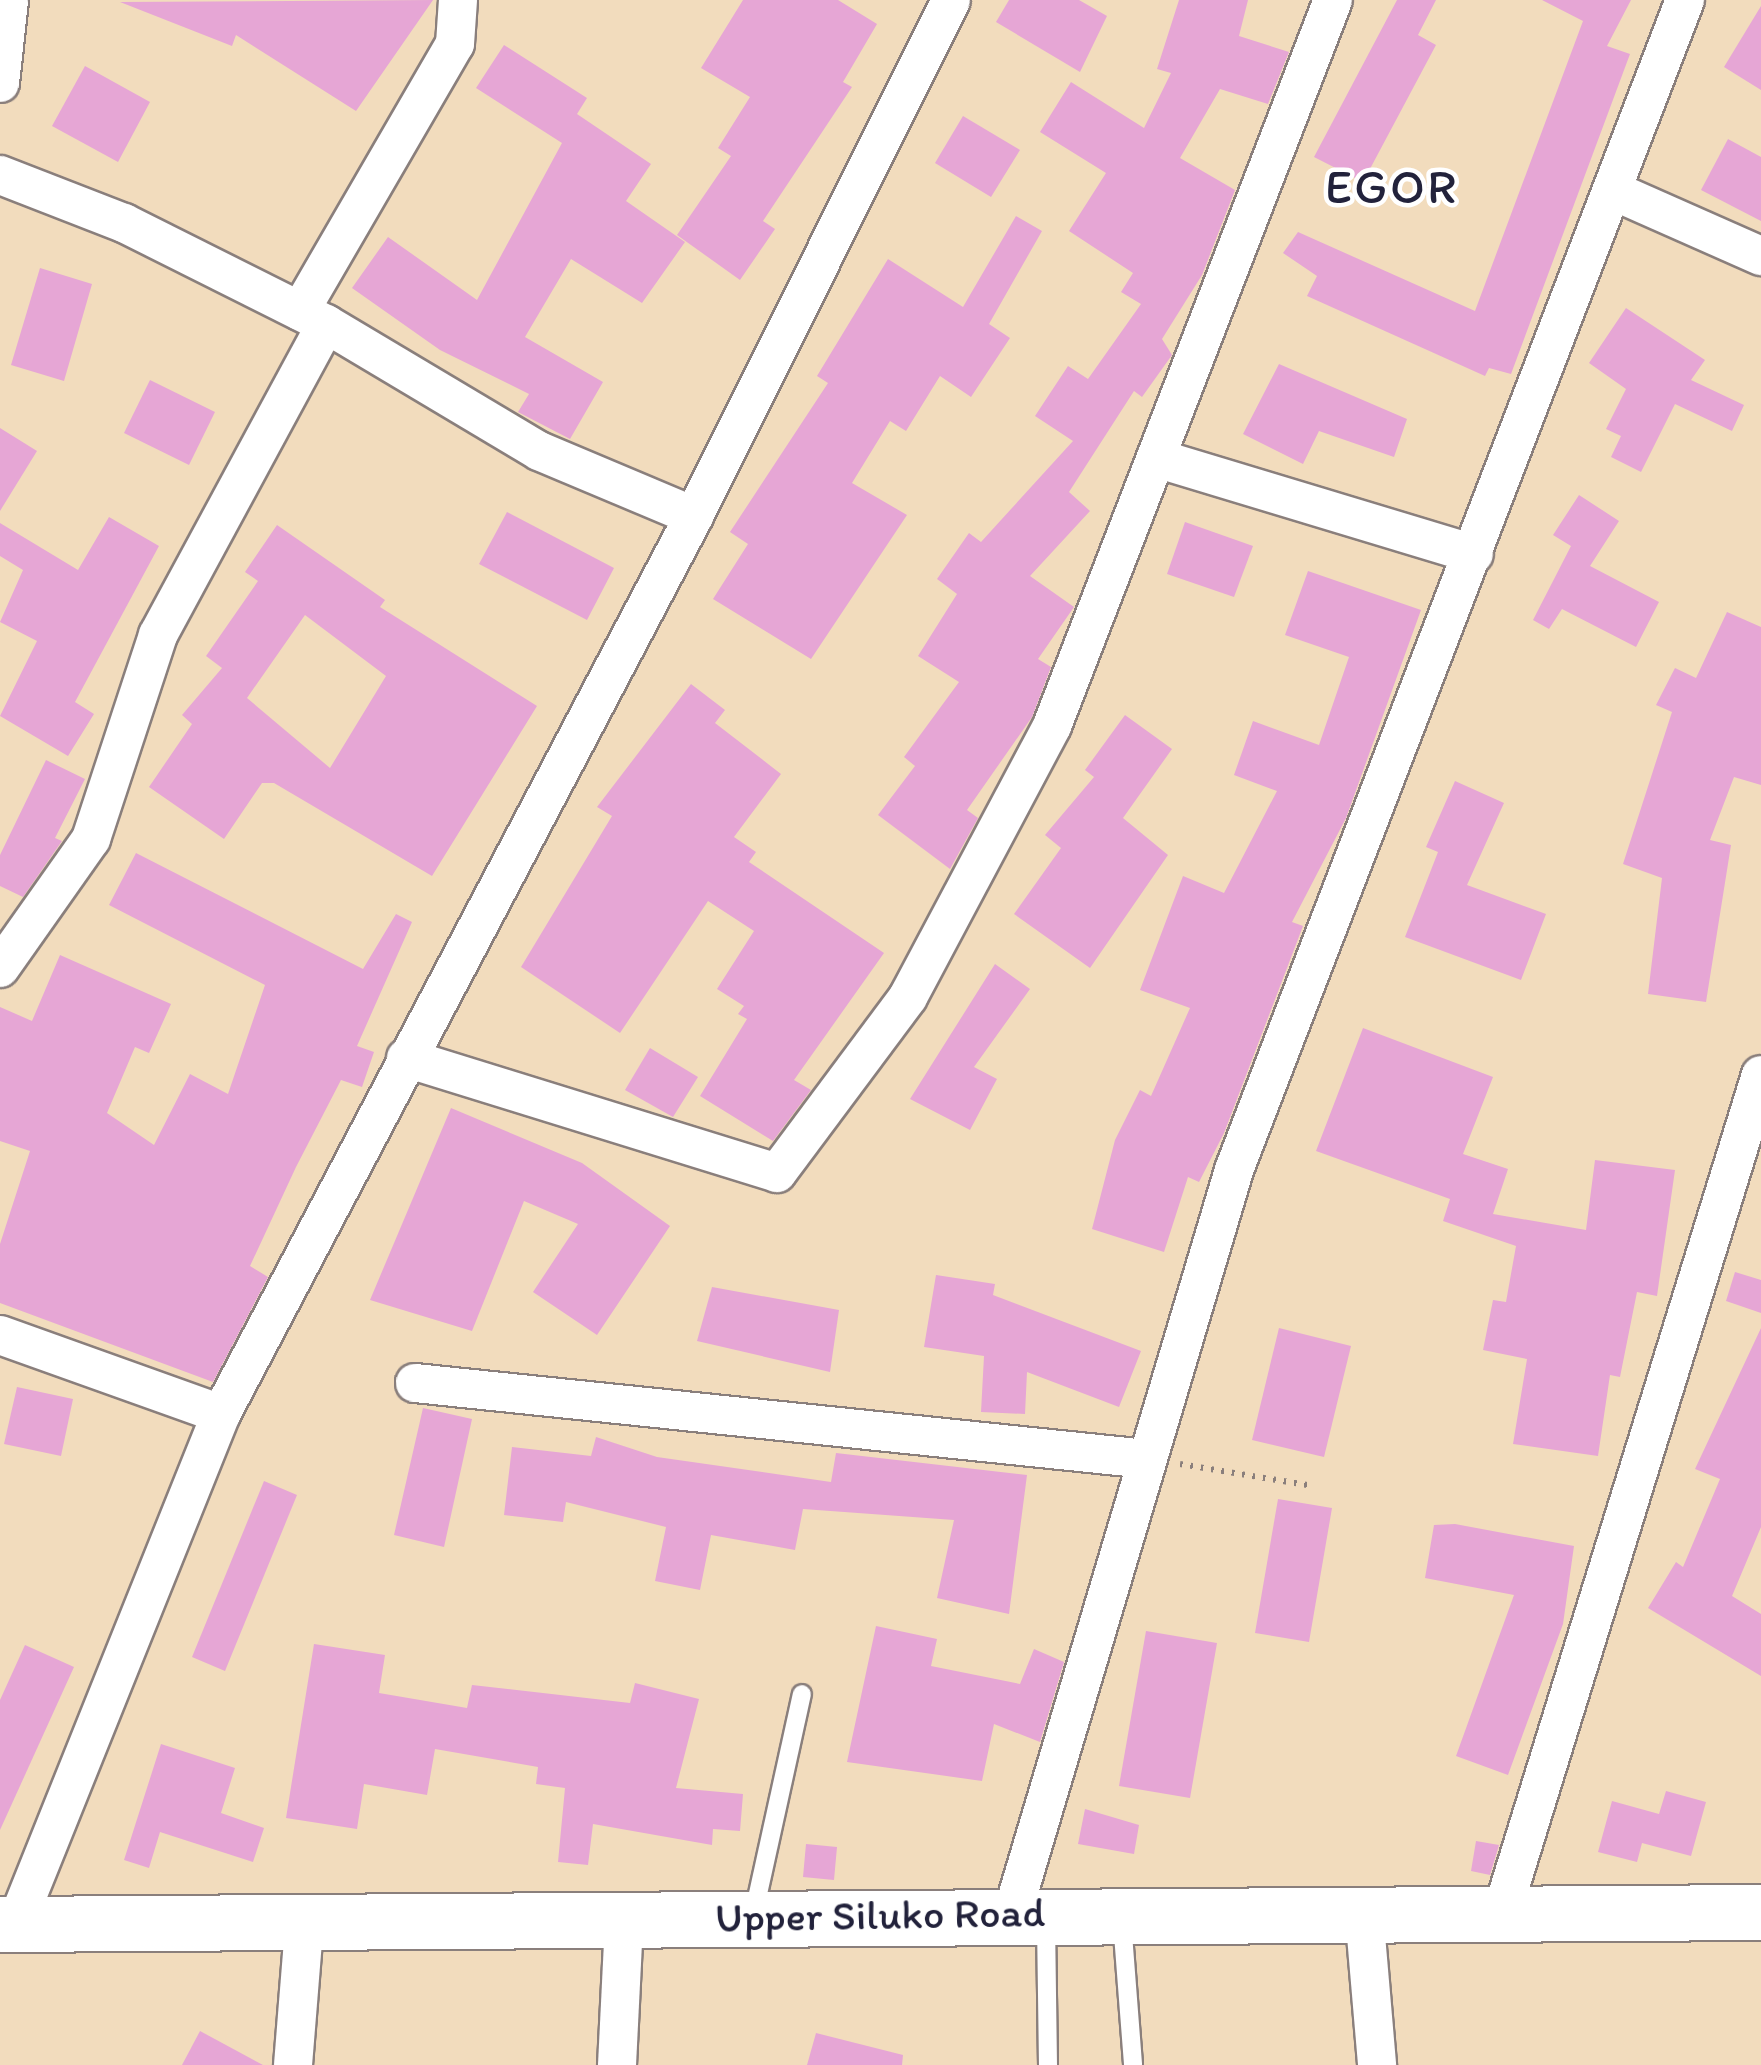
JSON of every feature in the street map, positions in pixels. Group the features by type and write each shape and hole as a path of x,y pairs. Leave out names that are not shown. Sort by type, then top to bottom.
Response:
{"main road":[{"name":"Upper Siluko Road","path":"8,1924 305,1918 624,1920 1029,1911 1761,1912"}],"street":[{"path":"0,83 9,0"},
{"path":"0,968 91,838 158,635 314,318 456,44 458,0"},
{"path":"8,1924 221,1414 694,516 951,0"},
{"path":"406,1058 777,1174 908,996 1016,794 1156,458 1333,0"},
{"path":"1029,1911 1148,1459 1234,1170 1685,0"},
{"path":"0,175 314,318 539,451 694,516"},
{"path":"1614,191 1761,256"},
{"path":"1156,458 1474,554"},
{"path":"1502,1912 1761,1075"},
{"path":"0,1335 221,1414"},
{"path":"415,1384 1148,1459"},
{"path":"1364,1912 1378,2065"},
{"path":"293,2065 305,1918"},
{"path":"617,2065 624,1920"}],"lane":[{"path":"752,1917 802,1694"},
{"path":"1029,1911 1048,2065"},
{"path":"1122,1911 1133,2065"}],"path":[{"path":"1148,1459 1307,1485"}],"building":[{"path":"433,0 356,111 236,35 232,46 120,2"},
{"path":"743,0 838,0 877,24 843,82 852,87 763,221 775,229 740,280 677,235 731,156 718,148 750,97 701,68"},
{"path":"1009,0 1079,0 1107,16 1080,72 996,22"},
{"path":"1179,0 1248,0 1239,36 1289,52 1268,104 1220,89 1180,158 1235,190 1202,275 1162,339 1172,355 1142,397 1134,391 1069,492 1090,511 1030,576 1074,607 1038,659 1051,667 1032,717 967,810 978,818 950,869 878,815 915,766 904,757 959,682 918,656 957,594 937,579 969,533 981,542 1073,441 1035,416 1068,366 1088,379 1141,304 1121,292 1133,273 1069,231 1106,173 1040,132 1071,82 1144,128 1171,73 1157,69"},
{"path":"1397,0 1436,0 1418,35 1436,45 1363,182 1314,157"},
{"path":"1542,0 1631,0 1607,46 1630,54 1511,374 1489,368 1485,376 1307,296 1317,276 1283,253 1298,232 1475,311 1583,21"},
{"path":"1761,6 1761,90 1724,67"},
{"path":"504,45 587,98 577,114 651,164 626,201 685,242 642,303 571,259 525,337 603,382 570,439 518,412 529,394 440,350 352,288 388,237 477,300 562,143 476,88"},
{"path":"85,66 150,102 118,162 52,126"},
{"path":"963,116 1020,150 991,197 935,163"},
{"path":"1728,139 1761,157 1761,221 1701,190"},
{"path":"1016,216 1042,231 989,324 1010,338 971,397 940,376 906,431 890,421 852,483 907,515 811,659 713,599 748,544 730,532 828,383 817,376 888,259 963,307"},
{"path":"40,268 92,284 64,381 11,365"},
{"path":"1626,308 1705,360 1691,380 1744,405 1732,431 1675,404 1641,472 1611,457 1621,436 1606,429 1626,389 1589,363"},
{"path":"1279,364 1407,419 1394,457 1319,431 1303,464 1243,434"},
{"path":"150,380 215,412 189,465 124,433"},
{"path":"0,428 37,451 0,511"},
{"path":"1579,495 1619,521 1590,566 1659,602 1636,647 1562,609 1549,629 1533,620 1571,546 1553,535"},
{"path":"507,512 614,568 587,620 479,564"},
{"path":"109,517 159,546 75,702 94,714 68,756 0,716 37,641 0,622 23,570 0,556 0,523 78,570"},
{"path":"1185,522 1253,546 1234,597 1167,574"},
{"path":"277,525 385,600 380,607 537,706 432,876 274,783 262,783 224,839 149,787 192,724 182,715 222,668 206,656 258,581 245,572","holes":["305,615 386,676 330,768 247,698"]},
{"path":"1308,571 1421,610 1346,818 1292,922 1303,926 1224,1133 1199,1182 1188,1177 1164,1252 1092,1229 1115,1140 1140,1090 1151,1096 1190,1008 1140,990 1183,876 1224,893 1277,791 1234,775 1253,721 1319,745 1349,657 1285,635"},
{"path":"1727,612 1761,627 1761,785 1734,777 1710,840 1731,845 1706,1002 1648,994 1662,878 1623,864 1672,712 1656,705 1675,668 1696,678"},
{"path":"691,684 725,710 715,723 781,774 734,837 756,852 749,862 884,953 794,1080 811,1090 773,1141 700,1096 747,1019 738,1014 744,1006 717,989 754,931 708,901 620,1033 521,967 612,816 597,807"},
{"path":"1125,715 1172,749 1123,818 1168,855 1090,968 1014,914 1061,848 1045,835 1094,777 1085,770"},
{"path":"46,760 85,779 55,838 62,841 23,897 0,886 0,855"},
{"path":"1455,781 1504,803 1467,885 1546,914 1521,980 1405,937 1438,852 1426,847"},
{"path":"136,853 363,969 396,914 412,922 357,1046 374,1052 362,1087 341,1080 296,1167 250,1266 268,1277 213,1382 0,1303 0,1244 30,1151 0,1141 0,1007 32,1021 60,955 171,1004 149,1053 135,1047 107,1113 154,1145 190,1074 228,1094 265,985 109,905"},
{"path":"995,964 1030,989 974,1067 997,1079 970,1130 910,1099"},
{"path":"1363,1028 1493,1077 1463,1154 1508,1169 1493,1214 1586,1230 1595,1160 1675,1170 1657,1296 1637,1292 1620,1377 1610,1375 1598,1456 1513,1444 1527,1359 1483,1350 1493,1300 1506,1302 1516,1246 1443,1221 1450,1199 1316,1151"},
{"path":"650,1048 698,1077 673,1117 625,1090"},
{"path":"451,1108 582,1163 670,1226 597,1335 533,1292 578,1224 524,1201 472,1331 370,1300"},
{"path":"1735,1272 1761,1280 1761,1313 1726,1301"},
{"path":"936,1275 995,1284 993,1295 1141,1351 1119,1407 1027,1372 1025,1414 981,1412 984,1356 924,1347"},
{"path":"712,1287 839,1310 830,1372 697,1341"},
{"path":"1279,1328 1351,1346 1324,1457 1252,1440"},
{"path":"1761,1328 1761,1527 1732,1596 1761,1614 1761,1676 1648,1608 1676,1562 1683,1567 1720,1479 1695,1469"},
{"path":"17,1387 73,1399 61,1456 4,1444"},
{"path":"423,1408 472,1419 444,1547 394,1535"},
{"path":"596,1437 657,1457 831,1482 836,1453 1027,1475 1009,1614 937,1598 954,1520 803,1509 795,1550 711,1535 700,1590 655,1581 666,1527 566,1502 563,1522 504,1515 512,1447 591,1456"},
{"path":"264,1481 297,1495 225,1671 192,1657"},
{"path":"1278,1499 1332,1508 1309,1642 1255,1633"},
{"path":"1455,1524 1574,1546 1563,1624 1508,1775 1456,1756 1514,1595 1425,1578 1434,1525"},
{"path":"876,1626 937,1639 931,1666 1020,1684 1034,1649 1064,1662 1040,1742 994,1724 982,1781 847,1762"},
{"path":"1146,1631 1217,1643 1190,1798 1119,1786"},
{"path":"314,1644 385,1655 379,1693 467,1708 472,1685 630,1703 635,1683 699,1699 676,1788 743,1794 740,1831 713,1829 712,1845 593,1824 588,1865 558,1862 565,1788 536,1784 538,1767 435,1749 427,1795 364,1784 357,1829 286,1818"},
{"path":"25,1645 74,1667 0,1830 0,1700"},
{"path":"161,1744 235,1768 221,1813 264,1828 253,1862 160,1832 149,1868 124,1860"},
{"path":"1666,1791 1706,1802 1691,1856 1642,1843 1637,1862 1598,1852 1612,1801 1659,1814"},
{"path":"1085,1809 1139,1825 1134,1854 1078,1844"},
{"path":"1476,1841 1499,1845 1490,1875 1471,1871"},
{"path":"806,1844 837,1847 834,1880 803,1877"},
{"path":"200,2031 263,2065 182,2065"},
{"path":"816,2033 903,2055 902,2065 807,2065"}],"district":[{"name":"EGOR","path":"1392,187"}]}
